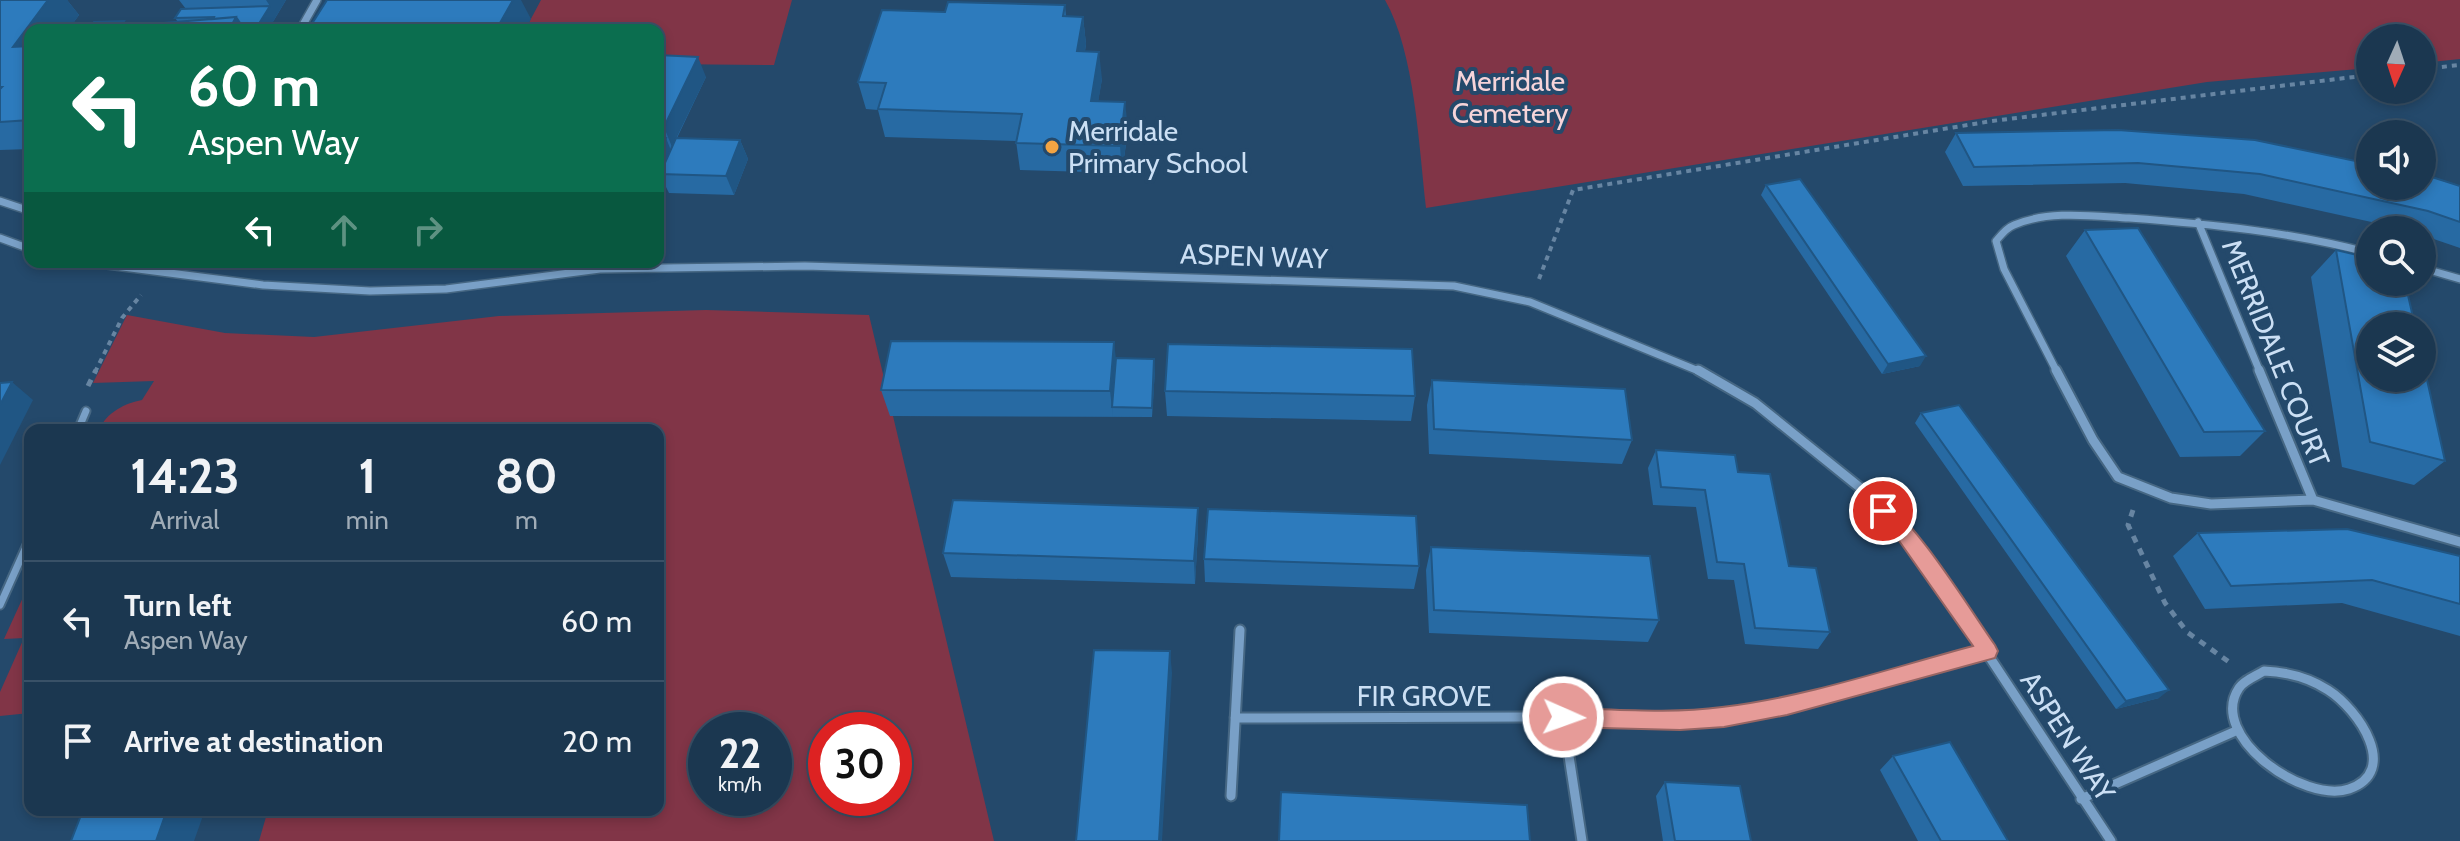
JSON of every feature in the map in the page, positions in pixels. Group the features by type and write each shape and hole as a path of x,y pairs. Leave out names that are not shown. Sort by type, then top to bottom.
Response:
{"street":[{"path":"303,24 317,0"},
{"path":"0,201 24,209"},
{"name":"MERRIDALE COURT","path":"2356,249 2313,238 2198,222 2101,217 2049,218 2011,225 1996,241 2004,269 2093,440 2118,477 2171,498 2211,504 2313,500 2460,542"},
{"name":"MERRIDALE COURT","path":"2198,222 2313,500"},
{"path":"0,238 24,247"},
{"name":"ASPEN WAY","path":"130,268 263,285 370,291 446,289 600,269 805,266 1454,286 1530,302 1688,364 1755,403 1863,490 1903,532 1988,651 2111,841"},
{"path":"160,272 162,268"},
{"path":"591,268 600,269"},
{"path":"2436,272 2460,279"},
{"path":"1231,796 1240,630"},
{"name":"FIR GROVE","path":"1235,718 1563,717 1680,721 1724,717 1787,705 1988,651"},
{"path":"2264,671 2287,672 2334,693 2353,711 2368,731 2374,752 2372,770 2362,783 2344,791 2308,787 2272,769 2251,751 2238,730 2232,713 2232,697 2238,684 2264,671"},
{"path":"1563,717 1582,841"},
{"path":"2081,799 2238,730"}],"lane":[{"path":"81,424 86,411"},
{"path":"0,605 24,551"}],"path":[{"path":"2436,68 2460,65"},
{"path":"1530,302 1573,190 1992,121 2356,77"},
{"path":"86,411 80,404 122,318 160,272"},
{"path":"2141,488 2128,525 2165,603 2187,632 2249,676"}],"green space":[{"path":"541,0 792,0 774,65 664,64 664,24 528,24"},
{"name":"Merridale Cemetery","path":"1385,0 2460,0 2460,59 2436,62 2436,24 2356,24 2356,69 2207,82 1426,208 1409,73 1395,21"},
{"path":"706,310 869,315 994,841 259,841 266,816 664,816 664,424 103,424 117,410 142,400 154,381 93,383 127,315 225,333 314,337 499,316"},
{"path":"24,595 24,638 4,639"},
{"path":"24,638 24,714 0,716 0,692"}],"building":[{"path":"0,0 48,0 30,24 24,24 24,32 13,47 24,46 24,120 0,122"},
{"path":"327,0 513,0 499,24 312,24"},
{"path":"948,2 1065,5 1063,16 1083,17 1077,51 1099,52 1091,101 1125,102 1120,146 1016,143 1022,114 878,109 886,83 858,82 882,10 945,12"},
{"path":"270,6 259,24 241,24 236,17 175,18 181,9"},
{"path":"236,17 232,24 164,23"},
{"path":"124,21 122,24 94,22"},
{"path":"664,55 698,57 664,127"},
{"path":"2118,130 2255,140 2356,161 2356,195 2260,174 2138,163 1974,167 1956,133"},
{"path":"676,138 740,140 726,176 664,174 664,165"},
{"path":"2436,178 2460,186 2460,222 2378,200 2436,200"},
{"path":"1800,179 1926,356 1888,364 1766,185"},
{"path":"2138,228 2265,431 2204,432 2085,230"},
{"path":"2336,250 2356,255 2356,296 2408,296 2412,312 2356,312 2356,363"},
{"path":"891,341 1114,342 1110,391 881,390"},
{"path":"1168,344 1412,349 1415,396 1165,391"},
{"path":"1116,358 1154,359 1152,408 1112,407"},
{"path":"1432,380 1625,389 1632,440 1434,429"},
{"path":"12,382 0,405 0,383"},
{"path":"2361,392 2430,392 2445,461 2370,442"},
{"path":"1959,405 2169,690 2126,701 1921,413"},
{"path":"1656,450 1735,455 1738,472 1770,474 1789,566 1816,568 1830,632 1755,628 1744,564 1717,562 1705,490 1661,487"},
{"path":"953,500 1198,508 1194,561 943,553"},
{"path":"1208,509 1416,516 1419,566 1204,559"},
{"path":"2347,529 2460,556 2460,604 2372,580 2231,586 2198,533"},
{"path":"1431,547 1650,556 1659,620 1434,610"},
{"path":"1094,650 1170,651 1159,841 1076,841"},
{"path":"1950,742 2008,841 1941,841 1893,756"},
{"path":"1665,782 1740,786 1751,841 1675,841"},
{"path":"1281,792 1527,805 1530,841 1279,841"},
{"path":"81,816 165,816 156,841 71,841"}],"place":[{"name":"Merridale Primary School","path":"1052,147"}],"route":[{"path":"1563,717 1680,721 1724,717 1787,705 1988,651 1903,532 1883,511"}]}
